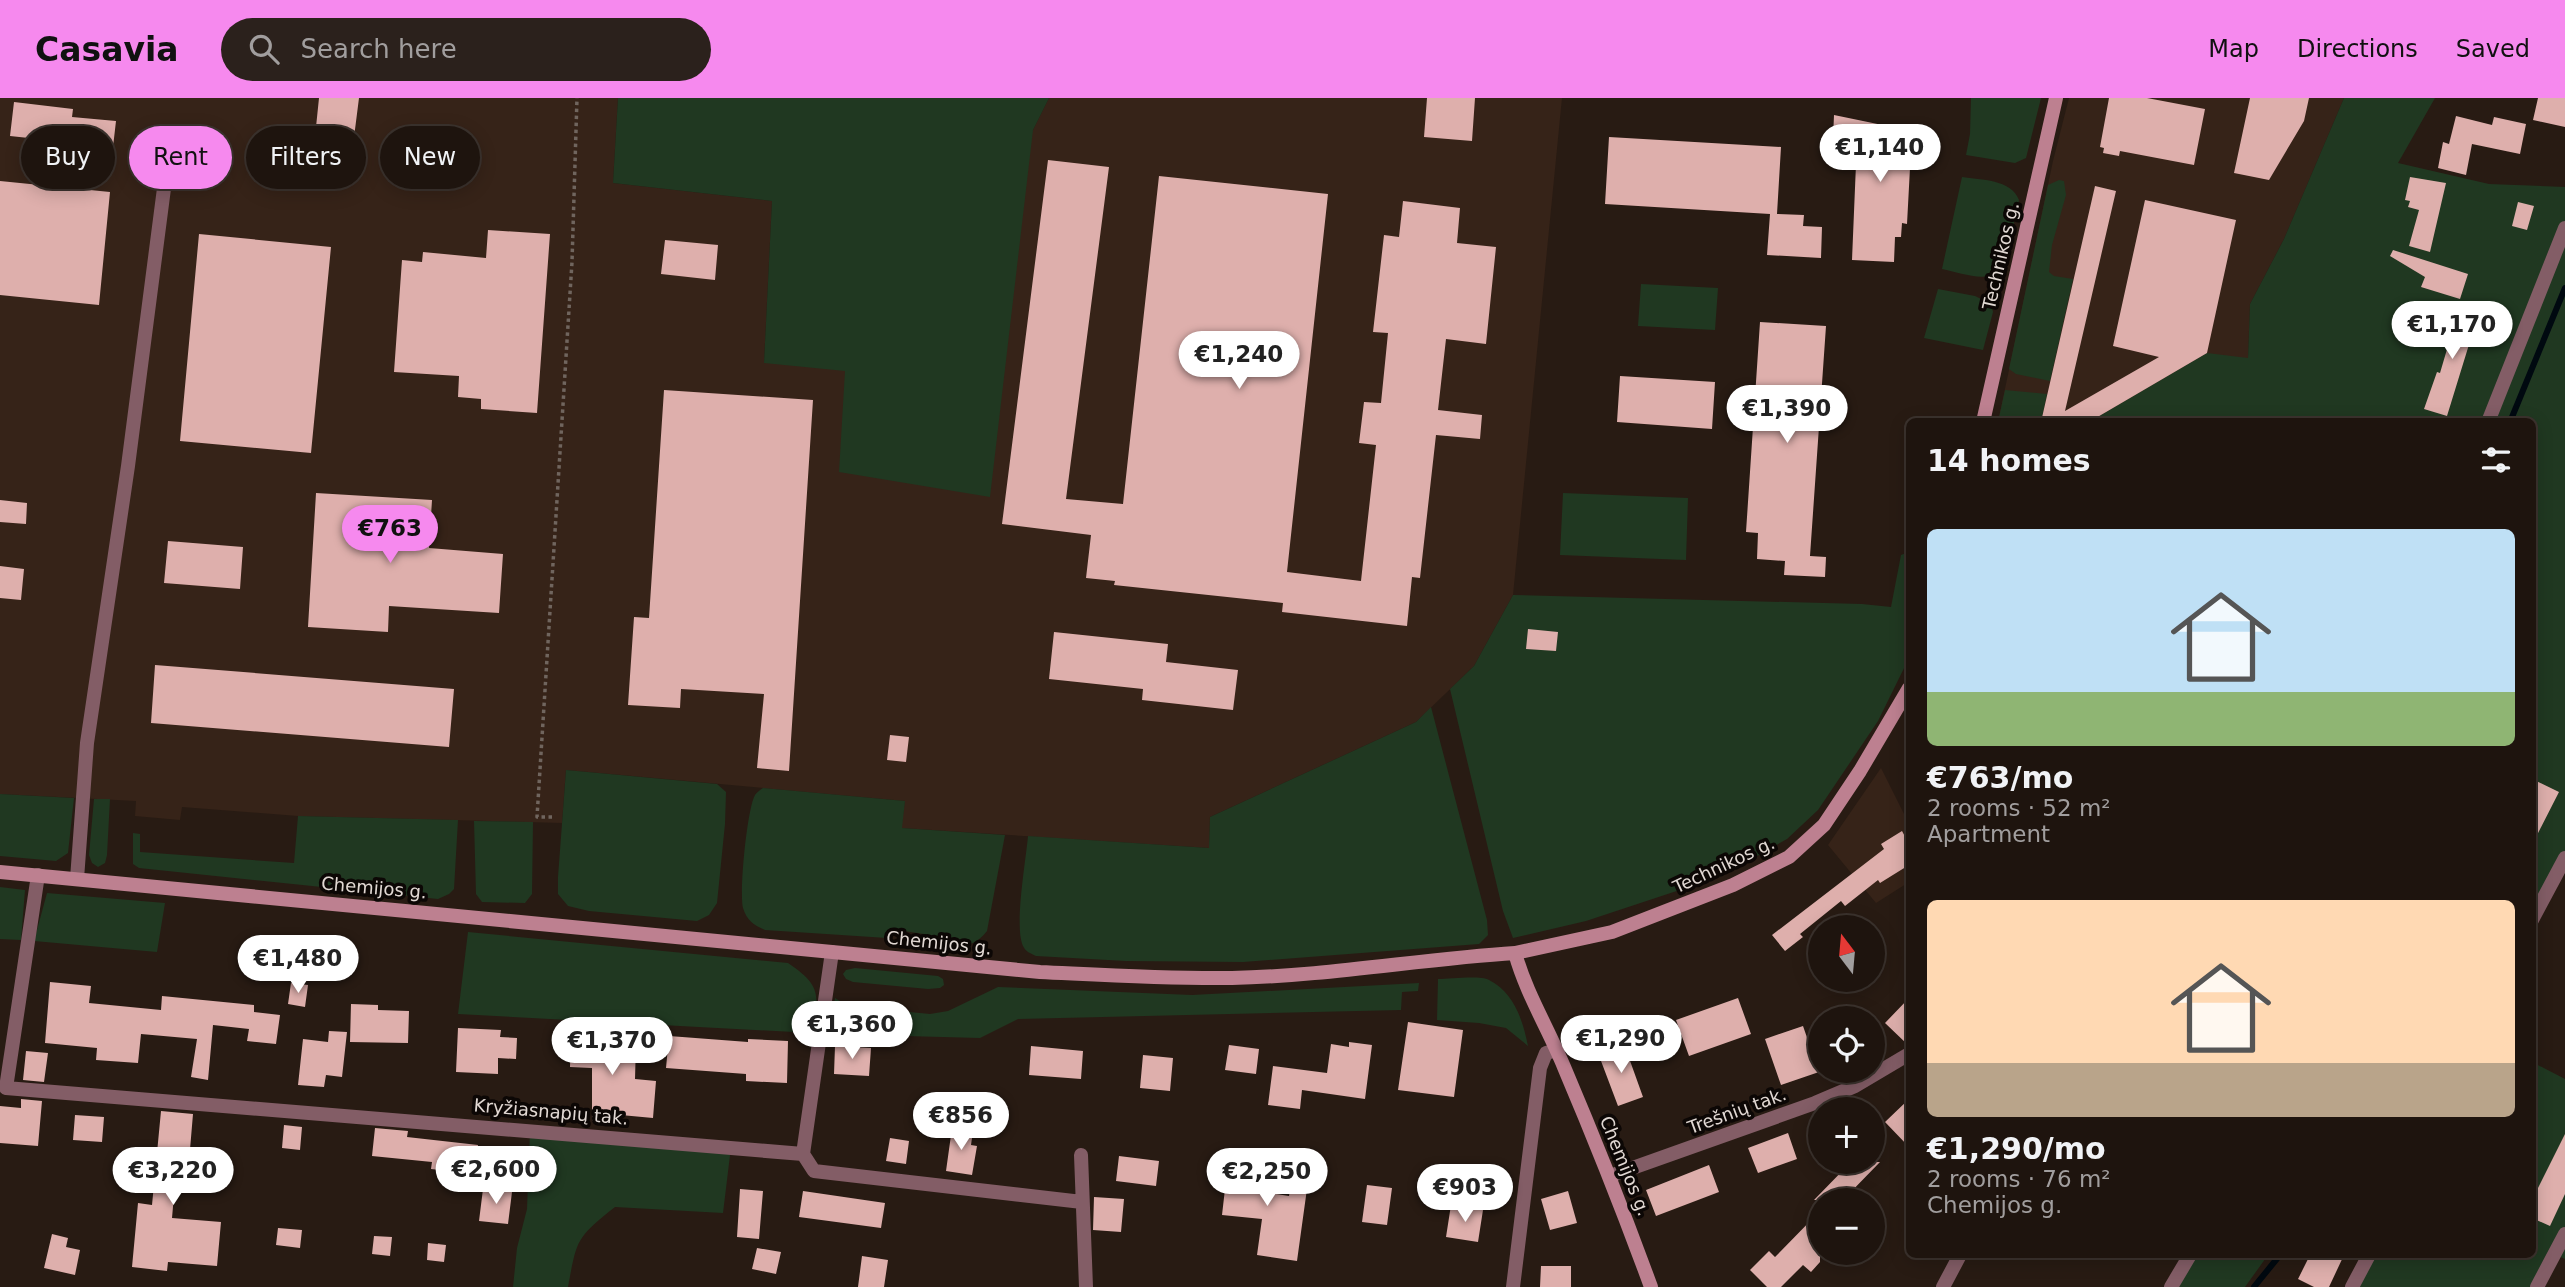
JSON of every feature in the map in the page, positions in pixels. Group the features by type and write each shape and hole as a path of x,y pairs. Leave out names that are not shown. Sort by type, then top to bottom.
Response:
{"main road":[{"name":"Technikos g.","path":"1984,418 2056,98"},
{"name":"Technikos g.","path":"1515,953 1612,932 1733,886 1789,857 1824,825 1906,693"},
{"name":"Chemijos g.","path":"0,872 1040,972 1233,978 1393,966 1515,953 1522,980 1557,1050 1611,1176 1651,1287"}],"street":[{"path":"77,879 88,743 164,189"},
{"path":"2490,418 2565,228"},
{"path":"2536,912 2565,858"},
{"name":"Kryžiasnapių tak.","path":"38,875 3,1087 803,1154"},
{"path":"832,952 803,1154 814,1171 1082,1202"},
{"path":"1513,1287 1540,1068 1546,1053 1557,1050"},
{"name":"Trešnių tak.","path":"1611,1176 1815,1103 1855,1086 1906,1056"},
{"path":"1081,1154 1086,1287"},
{"path":"2537,1287 2565,1234"},
{"path":"1943,1287 1958,1258"},
{"path":"2171,1287 2188,1258"},
{"path":"2352,1287 2367,1258"}],"path":[{"path":"552,817 537,817 571,276 577,98"}],"shaded area":[{"path":"0,98 618,98 613,183 772,201 764,363 1033,130 1049,98 1562,98 1513,595 1474,666 1416,722 1210,817 1209,848 901,828 905,801 566,770 562,823 298,816 182,807 180,820 135,816 136,801 0,794"},
{"path":"2069,98 2344,98 2284,239 2250,304 2248,358 2099,418 1999,418 2053,161"},
{"path":"1881,768 1906,818 1906,884 1876,903 1828,845"}],"green space":[{"path":"618,98 1049,98 1033,130 990,497 839,472 845,371 764,363 772,201 613,183"},
{"path":"1971,98 2041,98 2026,158 2015,163 1966,155 1970,134"},
{"path":"2344,98 2435,98 2398,163 2489,184 2565,187 2565,858 2536,912 2536,418 2096,418 2207,353 2248,358 2250,304 2284,239"},
{"path":"1962,177 2002,184 2015,193 2019,200 2005,263 2000,270 1986,277 1942,269"},
{"path":"2059,180 2064,181 2066,195 2052,245 2049,272 2054,276 2073,279 2050,381 2016,374 2009,369 2048,185"},
{"path":"1641,284 1718,288 1715,330 1638,326"},
{"path":"1938,289 1975,296 1991,304 1993,312 1983,350 1924,338"},
{"path":"2005,390 2047,394 2042,418 1999,418"},
{"path":"1563,493 1688,498 1686,560 1560,555"},
{"path":"1906,553 1906,664 1878,721 1818,810 1787,839 1722,876 1586,921 1513,938 1503,911 1450,689 1474,666 1513,595 1891,607 1901,555"},
{"path":"1431,707 1487,920 1488,935 1479,944 1243,962 1126,961 1036,956 1024,948 1020,909 1028,836 1209,848 1210,817 1416,722"},
{"path":"566,770 717,784 726,792 717,903 709,915 697,921 589,911 568,906 558,894"},
{"path":"763,788 905,801 902,828 1005,835 987,931 974,942 953,946 928,942 931,935 890,929 887,938 765,930 754,924 743,908 743,869 752,803 755,795"},
{"path":"0,794 74,798 68,853 56,861 0,856"},
{"path":"94,799 110,799 107,855 105,863 98,867 92,863 89,855"},
{"path":"298,816 458,820 454,889 438,899 139,868 133,864 133,833 140,834 140,852 294,863"},
{"path":"474,821 533,822 532,894 525,903 482,902 476,894"},
{"path":"0,887 25,890 21,940 0,939"},
{"path":"47,893 165,903 157,952 34,941"},
{"path":"468,932 788,963 807,978 815,992 816,1009 812,1033 458,1014"},
{"path":"855,968 938,976 943,979 944,985 928,989 853,982 846,979 843,974 846,970"},
{"path":"1479,978 1498,985 1516,1008 1528,1046 1506,1028 1437,1020 1438,979"},
{"path":"1419,983 1418,991 1402,992 1401,1010 1018,1019 980,1038 830,1034 835,998 848,1006 930,1014 948,1011 998,987 1192,995"},
{"path":"2536,1064 2565,1079 2565,1259 2554,1254 2537,1287 2352,1287 2363,1258 2536,1258"},
{"path":"530,1130 731,1147 723,1213 615,1207 592,1226 580,1241 568,1287 513,1287 517,1248 527,1209"},
{"path":"2188,1258 2266,1258 2245,1287 2171,1287"}],"building":[{"path":"319,98 359,98 355,126 316,126"},
{"path":"1427,98 1475,98 1472,141 1424,137"},
{"path":"2109,98 2147,98 2205,109 2194,165 2120,151 2119,156 2103,153 2104,148 2100,147"},
{"path":"2250,98 2309,98 2304,121 2269,180 2234,173"},
{"path":"2538,98 2565,98 2565,127 2533,120"},
{"path":"14,102 73,109 72,117 116,121 115,130 115,126 21,126 21,137 10,136"},
{"path":"1834,115 1921,133 1919,168 1910,168 1907,224 1902,223 1901,237 1895,237 1894,262 1852,260 1857,140 1833,139"},
{"path":"2456,116 2492,125 2494,117 2526,124 2520,154 2472,144 2466,175 2438,168 2443,142 2449,144"},
{"path":"1609,137 1781,147 1777,214 1804,215 1803,226 1822,227 1821,258 1767,255 1770,214 1605,204"},
{"path":"1048,160 1109,167 1066,499 1123,504 1159,176 1328,194 1287,572 1361,581 1376,445 1359,443 1364,402 1381,403 1388,333 1373,332 1384,235 1399,237 1403,201 1460,208 1457,243 1496,247 1486,344 1446,339 1438,410 1482,415 1480,439 1436,435 1420,578 1412,577 1407,626 1282,612 1283,603 1114,585 1115,581 1086,578 1091,535 1002,524"},
{"path":"2410,177 2446,183 2430,252 2409,246 2419,210 2408,207 2410,201 2405,200"},
{"path":"0,181 21,183 21,189 110,192 99,305 0,295"},
{"path":"2095,186 2116,191 2065,411 2159,357 2113,346 2145,200 2236,220 2207,353 2096,418 2042,418"},
{"path":"2518,202 2534,206 2527,230 2512,226"},
{"path":"488,230 550,234 537,413 481,409 481,399 458,397 459,376 394,372 402,260 422,262 423,252 486,258"},
{"path":"199,234 331,247 311,453 180,441"},
{"path":"665,240 718,245 715,280 661,274"},
{"path":"2393,250 2468,274 2460,299 2421,287 2425,277 2390,256"},
{"path":"2455,305 2479,312 2447,416 2424,409 2437,372 2440,373 2453,329 2448,328"},
{"path":"1760,322 1826,326 1810,556 1826,557 1825,577 1784,575 1785,561 1757,559 1758,533 1746,532"},
{"path":"1620,376 1715,382 1712,429 1617,422"},
{"path":"664,390 813,400 789,771 757,768 764,694 681,689 680,708 628,705 634,617 649,618"},
{"path":"316,493 432,500 429,548 503,554 499,613 389,606 388,632 308,627"},
{"path":"0,500 27,503 26,524 0,522"},
{"path":"168,541 243,547 240,589 164,583"},
{"path":"0,566 24,569 21,600 0,598"},
{"path":"1528,629 1558,632 1556,651 1526,649"},
{"path":"1054,632 1168,644 1166,662 1238,670 1233,710 1142,700 1143,689 1049,679"},
{"path":"155,665 454,689 449,747 151,723"},
{"path":"890,735 909,737 906,762 887,760"},
{"path":"2536,781 2559,792 2536,837"},
{"path":"1902,831 1906,838 1906,867 1880,883 1878,880 1845,906 1841,901 1824,915 1808,915 1808,928 1800,934 1803,937 1785,951 1772,935 1884,849 1881,844"},
{"path":"50,982 91,986 89,1003 161,1010 162,996 254,1005 254,1012 280,1015 276,1044 247,1041 249,1029 213,1025 208,1080 191,1077 197,1039 141,1034 138,1063 96,1060 97,1048 45,1043"},
{"path":"291,983 308,985 305,1007 288,1004"},
{"path":"1738,998 1751,1034 1689,1056 1676,1020"},
{"path":"1906,1001 1906,1043 1885,1023"},
{"path":"351,1004 378,1005 378,1010 409,1011 408,1043 350,1042"},
{"path":"1408,1022 1463,1030 1454,1097 1398,1090"},
{"path":"1803,1026 1808,1040 1808,1076 1781,1085 1765,1039"},
{"path":"458,1028 501,1030 500,1037 517,1038 516,1059 498,1058 498,1074 456,1072"},
{"path":"329,1031 347,1032 342,1077 326,1075 324,1087 298,1085 303,1039 328,1042"},
{"path":"571,1031 606,1032 606,1042 636,1043 635,1079 656,1081 653,1118 610,1114 610,1121 592,1121 592,1068 570,1067"},
{"path":"669,1036 748,1042 748,1039 788,1041 787,1083 746,1081 746,1074 666,1068"},
{"path":"1349,1042 1372,1045 1365,1099 1302,1090 1300,1109 1268,1105 1273,1066 1327,1073 1331,1044 1349,1047"},
{"path":"1624,1044 1643,1097 1618,1106 1598,1053"},
{"path":"1229,1045 1259,1049 1256,1074 1225,1070"},
{"path":"835,1046 871,1048 869,1076 834,1074"},
{"path":"1031,1046 1083,1051 1081,1079 1029,1075"},
{"path":"26,1051 48,1053 44,1082 23,1080"},
{"path":"1143,1055 1173,1058 1170,1091 1140,1088"},
{"path":"21,1099 42,1101 38,1146 0,1143 0,1106 21,1108"},
{"path":"1906,1102 1906,1144 1885,1122"},
{"path":"161,1111 193,1114 187,1185 175,1184 172,1218 221,1222 217,1266 168,1262 167,1271 132,1267 138,1203 152,1205"},
{"path":"75,1115 104,1117 102,1142 73,1140"},
{"path":"284,1125 302,1127 300,1150 282,1148"},
{"path":"375,1128 408,1131 407,1137 478,1145 475,1174 431,1169 432,1162 372,1156"},
{"path":"952,1128 973,1131 971,1145 977,1146 972,1175 946,1171"},
{"path":"1788,1133 1797,1159 1758,1173 1748,1148"},
{"path":"2565,1134 2565,1194 2550,1226 2536,1220 2536,1192"},
{"path":"890,1138 909,1141 906,1164 886,1161"},
{"path":"1119,1156 1159,1161 1156,1186 1116,1181"},
{"path":"1218,1164 1260,1168 1257,1191 1289,1196 1294,1165 1310,1167 1297,1261 1257,1255 1262,1219 1222,1215 1225,1189 1215,1188"},
{"path":"1709,1165 1719,1192 1656,1216 1646,1190"},
{"path":"1839,1174 1868,1174 1855,1188 1826,1188"},
{"path":"1367,1185 1392,1188 1387,1225 1362,1222"},
{"path":"483,1189 512,1192 508,1224 479,1221"},
{"path":"740,1189 763,1191 759,1239 737,1237"},
{"path":"803,1191 885,1203 881,1228 799,1217"},
{"path":"1568,1191 1577,1223 1550,1230 1541,1199"},
{"path":"1094,1197 1124,1199 1121,1232 1093,1230"},
{"path":"1451,1205 1483,1210 1478,1242 1446,1237"},
{"path":"1808,1223 1808,1265 1817,1265 1811,1272 1803,1265 1781,1287 1767,1287 1750,1270 1769,1251 1775,1257"},
{"path":"278,1228 302,1230 300,1248 276,1245"},
{"path":"52,1234 68,1238 66,1247 80,1250 75,1275 44,1268"},
{"path":"374,1236 392,1237 390,1256 372,1254"},
{"path":"428,1243 446,1245 444,1262 427,1260"},
{"path":"757,1248 781,1252 776,1274 752,1269"},
{"path":"862,1256 888,1260 884,1287 858,1287"},
{"path":"2308,1258 2343,1258 2329,1287 2314,1287 2298,1279"},
{"path":"1541,1266 1571,1266 1571,1287 1540,1287"}],"waterway":[{"path":"2512,418 2565,288"},
{"path":"2254,1287 2278,1258"}]}
